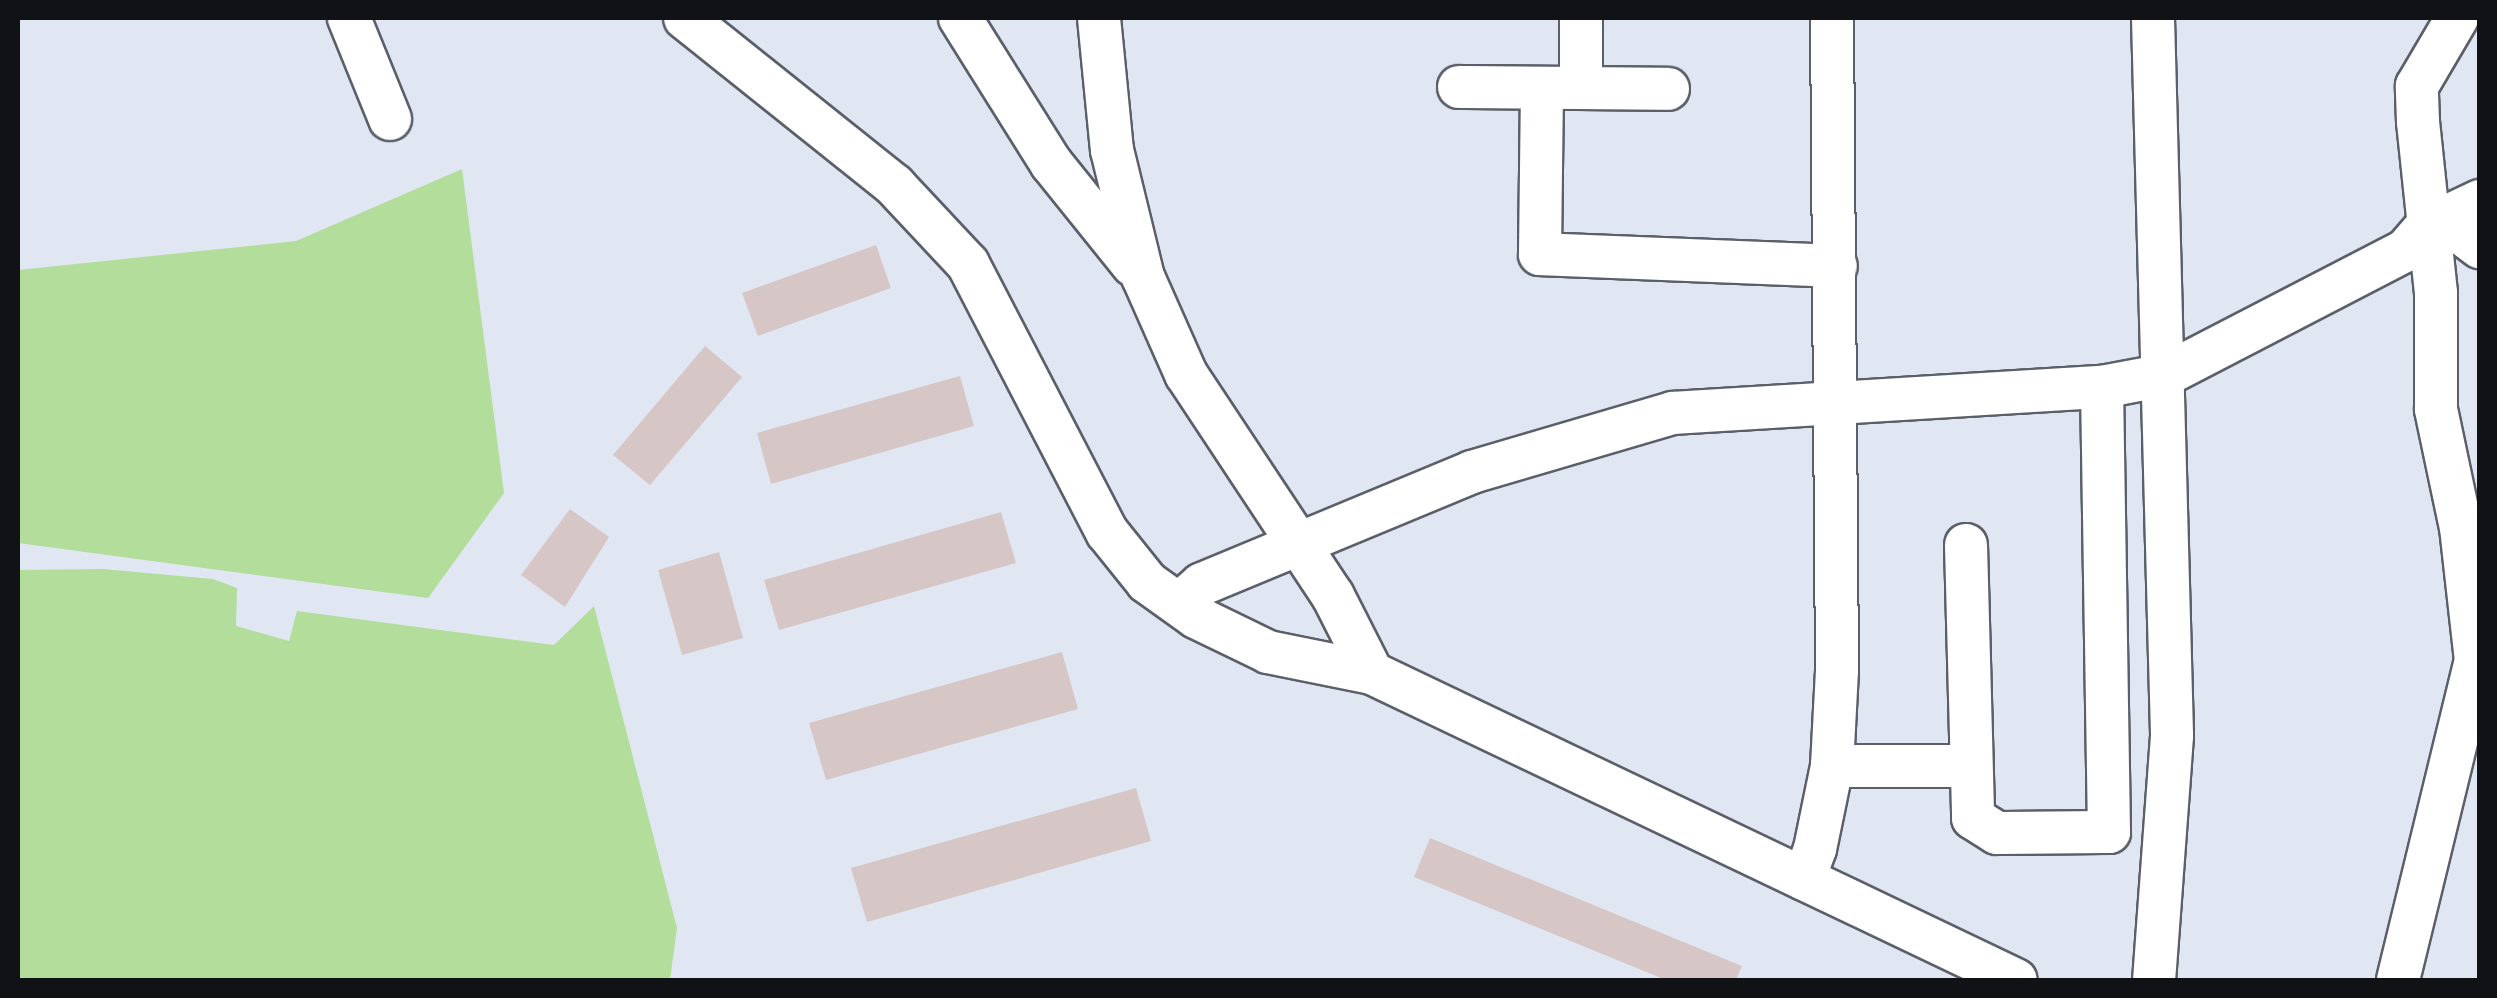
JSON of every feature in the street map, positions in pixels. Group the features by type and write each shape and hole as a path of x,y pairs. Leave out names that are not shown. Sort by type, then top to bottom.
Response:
{"street":[{"path":"348,18 370,100"},
{"path":"685,18 894,184 968,264 1108,532 1147,582 1178,604 1268,652 1372,672 2016,980"},
{"path":"960,18 1051,164 1143,276"},
{"path":"1099,18 1112,150 1143,276 1186,374 1301,545 1372,672"},
{"path":"1580,18 1562,88 1540,254 1836,266"},
{"path":"1804,879 1816,849 1832,766 1837,668 1832,18"},
{"path":"2153,18 2172,736 2154,980"},
{"path":"2398,980 2476,661 2470,530 2436,409 2436,292 2417,86 2457,18"},
{"path":"1459,87 1668,89"},
{"path":"1178,604 1202,584 1472,472 1672,413 2102,388 2165,375 2406,250 2428,226 2480,201"},
{"path":"2428,226 2450,224 2480,247"},
{"path":"1966,546 1973,818 1998,833 2109,832 2102,388"},
{"path":"1832,766 1972,766"}],"green space":[{"path":"462,169 504,493 428,598 18,543 18,270 296,241"},
{"path":"103,569 213,579 237,588 236,626 289,641 297,611 554,645 594,606 677,928 670,980 18,980 18,570"}],"building":[{"path":"876,245 891,288 758,336 742,293"},
{"path":"705,346 742,377 650,485 613,455"},
{"path":"960,376 974,426 771,484 757,433"},
{"path":"570,509 609,537 565,607 521,575"},
{"path":"1001,512 1016,563 779,630 764,580"},
{"path":"719,552 743,638 682,655 658,570"},
{"path":"1062,652 1078,709 826,780 809,723"},
{"path":"1136,788 1151,841 867,922 851,868"},
{"path":"1430,838 1742,966 1736,980 1666,980 1414,877"}]}
